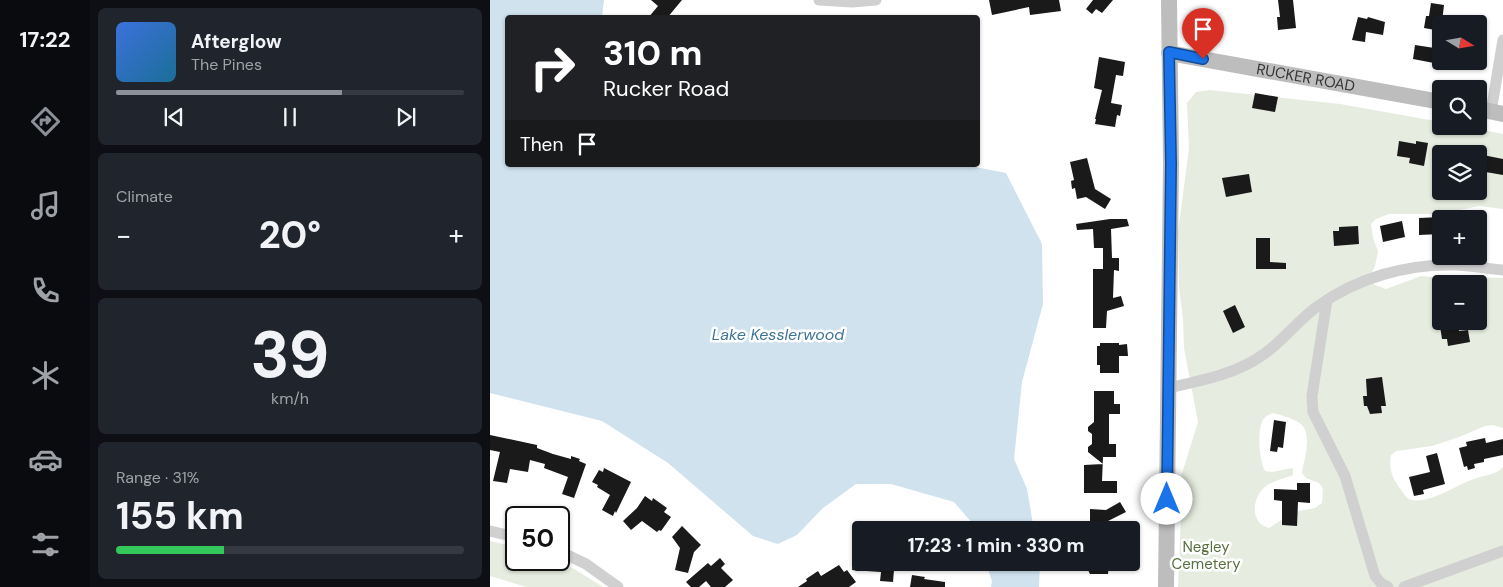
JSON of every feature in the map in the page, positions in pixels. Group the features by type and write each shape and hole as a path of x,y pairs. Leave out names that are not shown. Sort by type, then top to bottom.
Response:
{"main road":[{"path":"1166,587 1171,164 1169,0"},
{"name":"RUCKER ROAD","path":"1169,52 1432,100"}],"street":[{"path":"819,0 848,2 876,0"},
{"path":"1491,111 1503,40"},
{"path":"1168,388 1225,373 1250,363 1269,350 1305,316 1327,300 1346,289 1374,277 1413,267 1454,265 1502,273"},
{"path":"1327,300 1312,396 1313,412 1345,476 1374,576 1381,584 1388,587"},
{"path":"490,531 505,534"},
{"path":"1404,587 1503,551"},
{"path":"570,556 586,564 618,587"}],"green space":[{"name":"Negley Cemetery","path":"1210,90 1340,104 1432,120 1432,135 1487,135 1487,131 1503,134 1503,209 1479,206 1460,210 1432,210 1432,214 1389,214 1376,219 1371,224 1373,238 1378,251 1375,266 1369,278 1373,284 1386,289 1421,276 1432,277 1432,330 1487,330 1487,277 1503,278 1503,428 1493,425 1485,426 1432,446 1396,451 1391,455 1390,464 1392,475 1406,497 1416,500 1432,498 1471,480 1492,474 1503,467 1503,587 1178,587 1181,515 1179,483 1198,422 1184,348 1179,288 1178,232 1189,148 1187,103 1196,92","holes":["1273,413 1287,417 1302,425 1307,437 1302,473 1306,478 1319,483 1323,489 1322,503 1315,508 1294,512 1269,528 1258,521 1255,509 1258,497 1261,491 1269,484 1293,475 1293,468 1272,472 1265,471 1261,460 1261,424 1267,416"]},
{"path":"490,541 505,544 505,571 570,571 570,567 603,587 526,587 490,576"}],"water":[{"name":"Lake Kesslerwood","path":"490,0 604,0 602,15 505,15 505,167 975,167 1006,173 1042,244 1043,304 1022,382 1014,459 1027,489 1032,521 971,521 954,502 891,484 856,484 823,508 797,535 778,544 753,536 668,463 602,421 490,393"},
{"path":"989,571 1040,571 1039,587 991,587 992,581"}],"building":[{"path":"651,0 682,0 670,15 650,15 658,6"},
{"path":"989,0 1059,0 1061,11 1030,15 1029,7 992,15"},
{"path":"1093,0 1113,0 1102,13 1096,9 1092,14 1086,9"},
{"path":"1278,0 1293,0 1296,28 1278,30 1277,17 1280,17"},
{"path":"1431,3 1444,5 1443,15 1432,15 1432,29 1424,28 1426,16 1429,16"},
{"path":"1358,17 1367,19 1368,17 1385,22 1383,35 1366,32 1365,42 1352,40"},
{"path":"1415,45 1432,48 1432,63 1413,59"},
{"path":"1099,57 1125,62 1123,76 1116,75 1111,103 1122,105 1120,116 1117,115 1115,127 1095,124 1102,90 1094,88"},
{"path":"1255,93 1278,97 1275,112 1252,108"},
{"path":"1399,141 1416,144 1416,141 1428,143 1424,166 1409,163 1410,158 1397,156"},
{"path":"1487,156 1503,159 1503,175 1487,172"},
{"path":"1087,158 1095,189 1111,199 1105,209 1086,197 1077,199 1075,188 1072,189 1071,181 1074,180 1070,162"},
{"path":"1249,174 1252,192 1226,197 1222,178"},
{"path":"1432,217 1432,234 1419,235 1419,218"},
{"path":"1110,219 1127,219 1129,226 1111,229 1112,258 1119,258 1119,271 1114,270 1113,298 1121,296 1124,306 1107,311 1106,328 1093,328 1093,269 1103,269 1103,248 1094,248 1093,229 1077,230 1076,224"},
{"path":"1402,221 1405,237 1383,242 1380,226"},
{"path":"1358,226 1359,244 1334,246 1333,231 1339,231 1339,227"},
{"path":"1256,238 1270,238 1270,262 1286,263 1286,269 1256,269"},
{"path":"1235,305 1245,327 1233,333 1223,311"},
{"path":"1441,330 1468,330 1470,342 1448,346 1447,339 1442,339"},
{"path":"1100,343 1127,344 1128,356 1119,356 1119,373 1100,373 1100,365 1097,365 1097,346 1100,346"},
{"path":"1382,377 1386,406 1381,406 1382,413 1370,414 1367,406 1364,406 1363,396 1367,396 1366,379"},
{"path":"1094,391 1114,391 1114,404 1120,404 1120,414 1109,414 1109,444 1116,444 1116,457 1103,457 1103,464 1088,452 1088,447 1092,444 1092,434 1088,431 1088,427 1094,422"},
{"path":"1274,420 1286,422 1283,448 1278,447 1277,452 1270,451"},
{"path":"490,435 537,445 537,448 553,454 571,459 571,456 580,459 579,461 586,464 574,498 562,494 568,477 544,468 545,464 530,460 528,472 510,469 507,483 493,481 500,452 490,450"},
{"path":"1485,438 1486,443 1503,439 1503,455 1484,459 1484,462 1474,464 1475,468 1468,470 1467,466 1464,467 1459,448 1467,446 1466,442"},
{"path":"1437,453 1445,484 1423,490 1424,494 1414,496 1409,477 1430,472 1426,456"},
{"path":"1103,464 1102,481 1117,481 1117,493 1084,493 1084,465"},
{"path":"604,468 631,482 613,516 602,510 610,495 592,482 599,470 603,472"},
{"path":"1297,483 1310,483 1310,503 1298,502 1297,526 1282,525 1282,501 1274,500 1274,489 1297,490"},
{"path":"645,496 652,501 653,498 667,508 664,512 671,517 661,531 657,532 642,521 631,530 623,521 637,508"},
{"path":"1120,502 1126,512 1108,521 1090,521 1090,509 1106,510"},
{"path":"682,526 701,545 694,552 688,573 675,570 680,548 672,537"},
{"path":"720,558 725,564 721,568 733,580 725,587 711,587 706,581 699,587 691,587 686,582 708,563 711,566"},
{"path":"839,565 844,572 847,570 856,582 849,587 798,587 818,571 821,576"},
{"path":"866,571 894,571 893,582 880,581 881,572"},
{"path":"1088,571 1108,571 1108,574 1090,574"},
{"path":"912,575 945,582 945,587 910,587"}],"route":[{"path":"1167,499 1171,164 1169,52 1203,59"}]}
